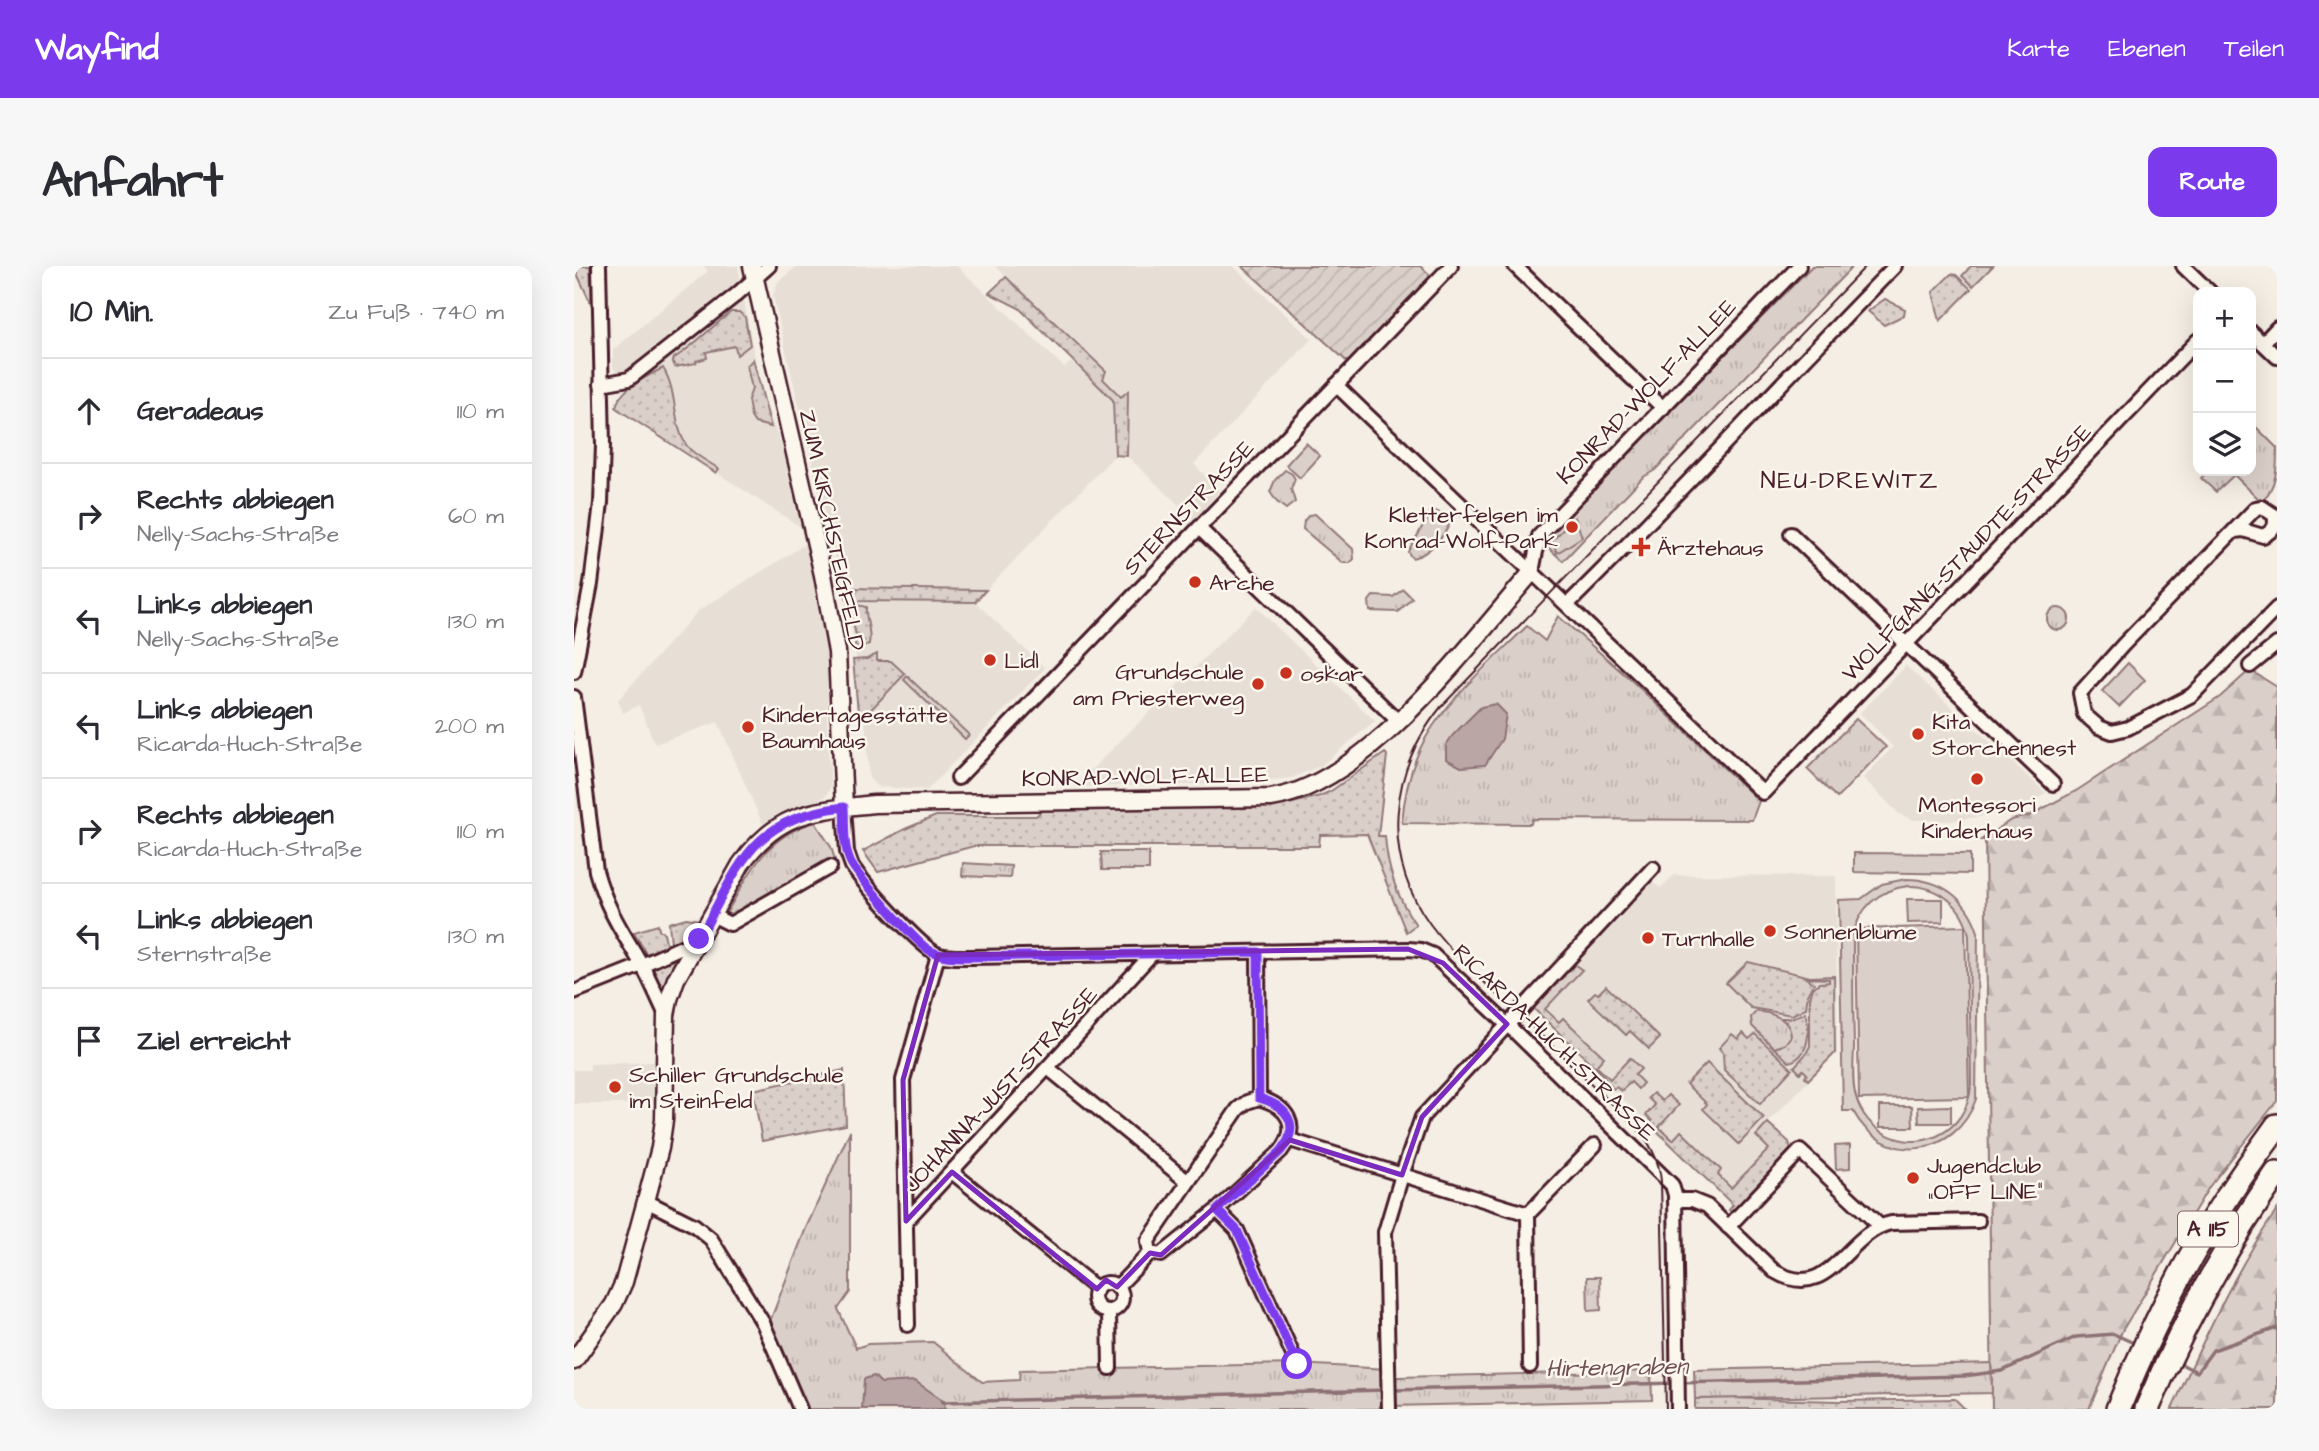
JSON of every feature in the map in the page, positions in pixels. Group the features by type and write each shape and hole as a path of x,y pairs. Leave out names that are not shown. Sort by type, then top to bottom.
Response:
{"highway":[{"name":"A 115","path":"2118,1409 2136,1364 2186,1267 2227,1197 2277,1126"},
{"name":"A 115","path":"2147,1409 2174,1346 2249,1212 2277,1173"}],"street":[{"path":"574,672 601,503 599,266"},
{"path":"601,384 629,379 736,295 753,272 769,266"},
{"name":"STERNSTRASSE","path":"958,778 1451,266"},
{"path":"1515,266 1663,408"},
{"name":"KONRAD-WOLF-ALLEE","path":"844,807 886,804 1271,798 1300,791 1357,756 1398,721 1463,654 1532,572 1539,536 1799,266"},
{"path":"1336,385 1568,604 1659,514 1727,439 1895,266"},
{"path":"2183,266 2205,287"},
{"name":"ZUM KIRCHSTEIGFELD","path":"753,272 823,575 837,652 844,807"},
{"path":"2263,343 2277,328"},
{"path":"2256,337 2277,358"},
{"name":"WOLFGANG-STAUDTE-STRASSE","path":"1568,604 1763,793 2193,345"},
{"path":"1199,528 1398,721"},
{"path":"2235,531 2089,682 2080,693 2084,714 2099,727 2112,732 2128,727 2192,695 2277,608"},
{"path":"1791,534 2053,784"},
{"path":"2250,666 2277,644"},
{"path":"574,696 596,871 602,894 611,915 642,965 666,1015"},
{"path":"574,1361 614,1304 624,1282 646,1201 660,1148 664,1111 666,1015 668,999 676,979 753,847 789,820 818,810 844,807 846,847 852,866 919,942 938,955 903,1080 908,1325"},
{"path":"712,915 730,924 830,867"},
{"path":"1389,1407 1385,1232 1422,1117 1653,868"},
{"path":"574,992 699,939"},
{"name":"RICARDA-HUCH-STRASSE","path":"938,955 972,957 1408,949 1421,950 1443,963 1669,1180 1675,1200 1678,1403"},
{"path":"1258,952 1259,1098"},
{"name":"JOHANNA-JUST-STRASSE","path":"906,1221 1152,954"},
{"path":"1048,1068 1188,1182"},
{"path":"1259,1098 1272,1102 1289,1117 1290,1140 1281,1151 1217,1210 1161,1255 1150,1253 1148,1241 1238,1109 1259,1098"},
{"path":"1290,1140 1528,1214"},
{"path":"1530,1366 1528,1214 1595,1144"},
{"path":"1728,1227 1800,1150 1880,1226"},
{"path":"952,1172 1097,1289"},
{"path":"1675,1200 1703,1203 1774,1271 1787,1278 1801,1280 1818,1277 1832,1269 1863,1237 1880,1226 1891,1223 1978,1221"},
{"path":"646,1201 694,1225 711,1239 763,1322 799,1409"},
{"path":"1217,1210 1237,1230 1297,1364"},
{"path":"1117,1287 1150,1253"},
{"path":"1109,1283 1117,1287 1122,1295 1117,1308 1109,1311 1100,1308 1094,1296 1097,1289 1109,1283"},
{"path":"1109,1311 1110,1368"}],"highlighted area":[{"path":"1408,949 1443,963 1507,1024 1422,1117 1402,1175 1290,1140 1161,1255 1150,1253 1117,1287 1106,1280 1097,1289 952,1172 906,1221 903,1080 938,955"}],"shaded area":[{"path":"704,266 738,266 766,406 785,454 802,528 615,407 626,390 613,367 613,350 708,271"},
{"path":"797,266 957,266 1064,367 1072,362 1113,400 1115,455 986,590 842,588 773,296 778,282"},
{"path":"995,266 1233,266 1312,339 1194,464 1219,491 1195,520 1127,456 1128,392 1122,398 1103,379 1105,370"},
{"path":"809,542 828,640 827,733 831,786 826,796 784,812 763,825 718,722 655,744 639,705 623,713 618,700 698,611"},
{"path":"848,601 975,602 1045,668 927,790 878,787 869,778 866,730"},
{"name":"Grundschule am Priesterweg","path":"1256,607 1375,721 1322,765 1292,778 1230,784 1074,787"},
{"path":"1906,666 2046,793 2009,812 1951,821 1914,820 1899,814 1863,778 1893,747 1860,713"},
{"path":"1496,704 1506,714 1502,739 1485,765 1461,767 1446,759 1446,745 1453,735 1481,707"},
{"path":"1674,875 1836,876 1837,1053 1768,1122 1789,1142 1792,1152 1732,1215 1728,1211 1733,1205 1608,1085 1599,1072 1533,1006 1651,882 1661,888"},
{"name":"Schiller Grundschule im Steinfeld","path":"656,1062 655,1104 574,1104 574,1070 590,1070 590,1064"},
{"path":"874,1376 881,1383 915,1381 944,1401 945,1409 862,1409 864,1379"}],"green space":[{"path":"590,266 592,306 574,267"},
{"path":"1242,266 1420,266 1437,281 1353,367"},
{"path":"1812,266 1853,266 1563,561 1542,542"},
{"path":"1971,266 1993,266 1973,286 1962,276"},
{"path":"1951,274 1956,275 1971,289 1940,321 1933,292"},
{"path":"1006,277 1106,371 1103,379 1121,397 1128,391 1127,456 1115,455 1113,400 1019,308 989,293"},
{"path":"1885,299 1905,309 1904,315 1884,325 1868,311"},
{"path":"731,312 739,312 745,317 750,345 737,355 735,346 706,352 707,358 675,367 674,358"},
{"path":"753,359 771,427 755,423 751,417 748,400 752,389 747,366"},
{"path":"663,368 671,387 682,438 694,452 719,469 716,473 616,408 628,389"},
{"path":"2256,427 2277,448 2273,483 2262,502 2235,476 2256,476"},
{"path":"1306,443 1320,456 1300,478 1286,465"},
{"path":"1285,470 1295,479 1291,489 1295,502 1286,509 1270,492 1275,480"},
{"path":"2203,476 2233,476 2216,492 2201,478"},
{"path":"1433,510 1442,514 1450,523 1434,545 1412,558 1409,549"},
{"path":"1315,514 1353,549 1354,559 1350,563 1343,563 1303,529 1304,521 1309,515"},
{"name":"Kletterfelsen im Konrad-Wolf-Park","path":"1575,517 1582,537 1557,553 1552,541"},
{"path":"842,588 986,590 975,602 848,601"},
{"path":"1403,589 1412,598 1398,612 1370,611 1369,601 1373,596 1393,597"},
{"path":"848,603 866,607 870,639 869,644 862,647 855,646 856,635"},
{"path":"2058,608 2066,611 2069,619 2066,627 2058,630 2050,627 2047,619 2050,611"},
{"path":"1558,616 1631,680 1759,801 1752,820 1532,819 1531,824 1402,823 1413,767 1420,749 1440,716 1468,684 1527,626 1545,641"},
{"path":"877,654 877,661 891,661 905,674 859,722 853,660 867,659"},
{"path":"2128,663 2145,680 2119,707 2102,691"},
{"path":"2250,670 2277,687 2277,1101 2209,1187 2122,1331 2089,1409 1992,1409 1985,840 1981,840 2011,820 2029,816 2076,791 2220,697"},
{"path":"907,676 969,735 965,739 904,680"},
{"path":"1856,719 1886,747 1837,798 1807,769"},
{"path":"1385,753 1387,755 1378,836 1385,836 1394,883 1416,925 1406,932 1367,834 1320,835 1319,846 974,846 878,872 863,851 936,816 1036,816 1048,805 1289,804 1331,791"},
{"path":"815,822 831,847 835,860 731,920 727,912 762,857 784,836"},
{"path":"1101,852 1149,852 1149,870 1102,870"},
{"path":"1854,853 1970,854 1970,874 1854,872"},
{"path":"963,863 1011,866 1010,878 962,876"},
{"path":"1906,879 1930,882 1941,887 1960,900 1978,932 1976,1099 1966,1119 1953,1134 1918,1148 1900,1147 1882,1141 1866,1129 1853,1111 1843,1111 1839,900 1861,899 1882,884","holes":["1898,888 1930,889 1948,899 1961,915 1969,935 1971,1086 1965,1109 1956,1122 1937,1136 1912,1141 1888,1135 1877,1128 1861,1109 1854,1091 1853,937 1865,909 1879,896"]},
{"path":"1907,899 1943,899 1943,922 1908,923"},
{"path":"686,918 700,920 689,938 674,946 671,943 669,923"},
{"path":"658,925 659,930 664,933 667,946 665,951 649,958 634,932"},
{"path":"1965,926 1969,1097 1859,1099 1856,929"},
{"path":"680,954 661,992 653,970 661,962"},
{"path":"1748,962 1810,977 1834,976 1835,1053 1808,1080 1803,1070 1800,1073 1794,1067 1810,1046 1810,998 1813,988 1819,983 1829,982 1829,979 1806,978 1814,983 1808,993 1806,1008 1792,1015 1751,1008 1726,983"},
{"path":"1574,964 1582,970 1545,1009 1559,1022 1563,1018 1604,1057 1596,1066 1610,1079 1630,1058 1641,1069 1635,1075 1643,1083 1638,1089 1631,1082 1621,1091 1616,1087 1613,1089 1599,1071 1535,1010 1534,1006"},
{"path":"1606,986 1660,1038 1649,1049 1630,1031 1626,1035 1588,999"},
{"path":"1757,1011 1774,1015 1784,1021 1791,1036 1785,1044 1774,1048 1752,1026 1751,1017"},
{"path":"1805,1013 1808,1034 1805,1048 1796,1059 1789,1062 1774,1048 1781,1046 1786,1022 1780,1018 1792,1018"},
{"path":"1743,1033 1749,1039 1755,1034 1792,1069 1760,1104 1724,1070 1723,1053 1719,1048 1732,1034 1738,1039"},
{"path":"1707,1063 1764,1118 1739,1144 1703,1109 1707,1104 1686,1084"},
{"path":"844,1070 846,1125 762,1141 753,1090"},
{"path":"1653,1093 1662,1101 1668,1095 1679,1105 1659,1127 1673,1140 1681,1131 1721,1170 1718,1175 1731,1188 1769,1149 1756,1136 1768,1123 1789,1142 1792,1152 1732,1213 1729,1210 1733,1205 1650,1124 1652,1121 1646,1115 1655,1105 1648,1098"},
{"path":"1880,1106 1912,1106 1913,1127 1880,1127"},
{"path":"1951,1106 1951,1123 1919,1123 1918,1107"},
{"path":"850,1131 850,1292 838,1309 856,1348 868,1344 933,1342 982,1382 1019,1380 1020,1370 1297,1364 1388,1369 1398,1377 1651,1371 1652,1400 1380,1406 1379,1409 806,1409 769,1324 806,1228"},
{"path":"1850,1145 1850,1168 1836,1169 1835,1146"},
{"path":"2277,1210 2277,1409 2172,1409 2233,1282"},
{"path":"1587,1277 1600,1277 1601,1310 1588,1311"},
{"path":"1991,1363 1992,1393 1695,1399 1694,1370"},
{"path":"1695,1399 1839,1401 1955,1399 1965,1409 1695,1409"}],"waterway":[{"name":"Hirtengraben","path":"2177,1362 2197,1372 2213,1350 2277,1328"},
{"name":"Hirtengraben","path":"1393,1390 1964,1376 2002,1371 2076,1337 2114,1334 2138,1345"},
{"name":"Hirtengraben","path":"942,1402 1386,1390"}],"tram line":[{"path":"1666,1409 1661,1181 1656,1158 1635,1126 1461,960 1430,924 1414,898 1398,842 1402,786 1410,758 1441,707 1866,266"}],"place":[{"name":"Kletterfelsen im Konrad-Wolf-Park","path":"1572,527"},
{"name":"Ärztehaus","path":"1641,547"},
{"name":"Arche","path":"1195,582"},
{"name":"Lidl","path":"990,660"},
{"name":"oskar","path":"1286,673"},
{"name":"Grundschule am Priesterweg","path":"1258,684"},
{"name":"Kindertagesstätte Baumhaus","path":"748,727"},
{"name":"Kita Storchennest","path":"1918,734"},
{"name":"Montessori Kinderhaus","path":"1977,779"},
{"name":"Sonnenblume","path":"1770,931"},
{"name":"Turnhalle","path":"1648,938"},
{"name":"Schiller Grundschule im Steinfeld","path":"615,1087"},
{"name":"Jugendclub „OFF LINE“","path":"1913,1178"}],"district":[{"name":"NEU-DREWITZ","path":"1850,480"}],"route":[{"path":"699,939 741,864 758,841 789,820 818,810 844,807 846,847 852,866 919,942 938,955 972,957 1258,952 1259,1098 1272,1102 1289,1117 1290,1140 1217,1210 1237,1230 1297,1364"}]}
